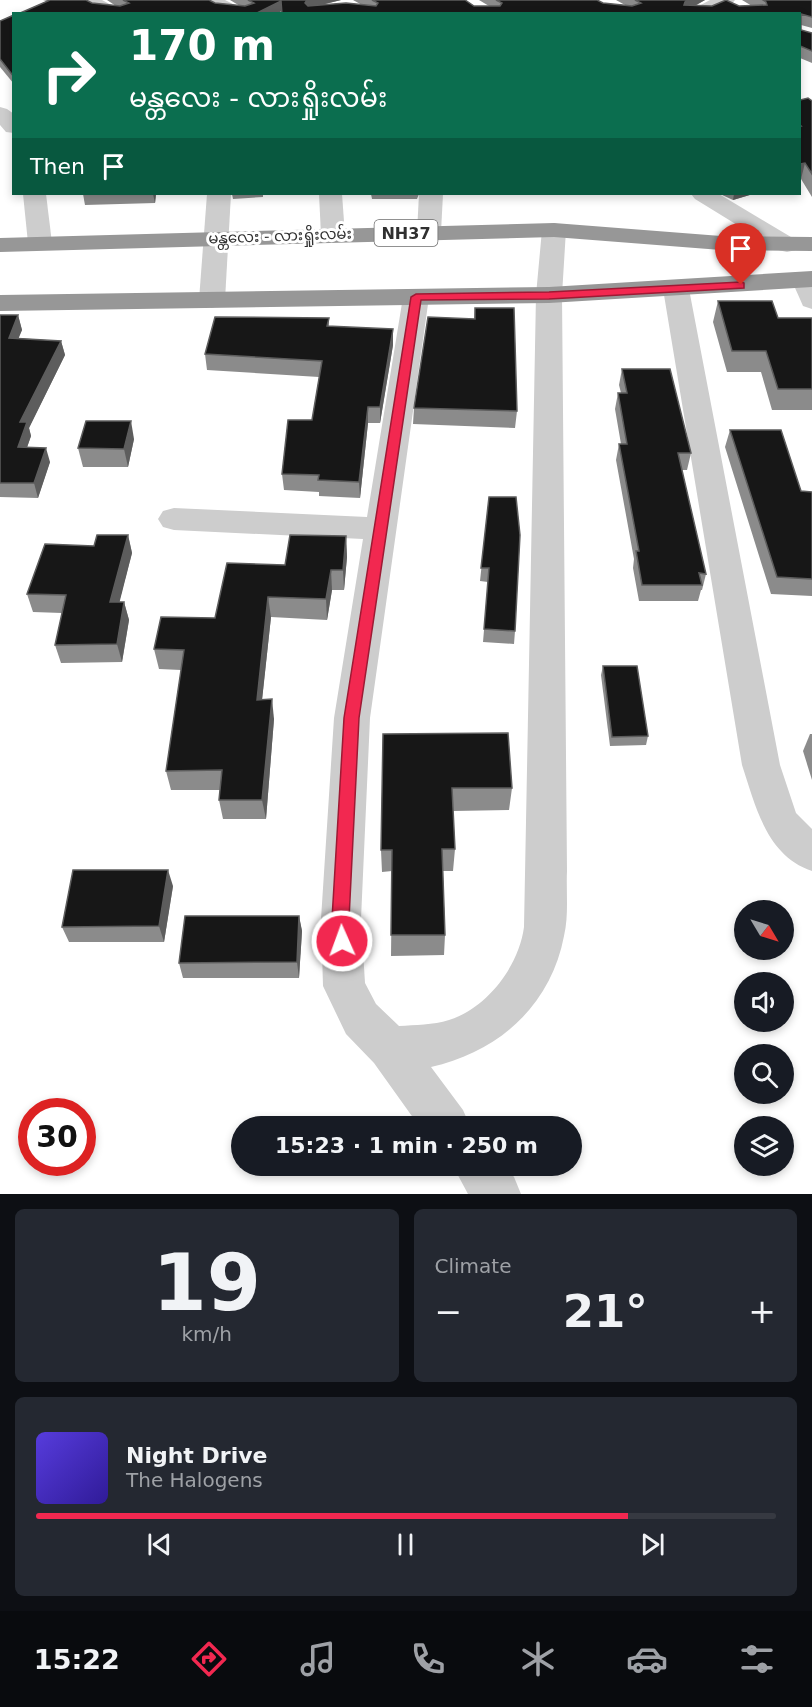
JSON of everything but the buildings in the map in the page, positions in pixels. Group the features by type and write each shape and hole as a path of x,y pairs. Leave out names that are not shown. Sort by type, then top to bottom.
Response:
{"highway":[{"name":"မန္တလေး - လားရှိုးလမ်း","path":"0,245 554,230 721,243 812,244"},
{"path":"0,303 549,295 676,289 810,287"}],"street":[{"path":"87,0 114,12"},
{"path":"209,0 239,12"},
{"path":"697,12 723,0 744,9"},
{"path":"0,113 12,125"},
{"path":"34,195 40,243"},
{"path":"212,300 214,238 219,195"},
{"path":"330,195 333,235"},
{"path":"429,232 431,195"},
{"path":"705,195 787,245"},
{"path":"390,1048 429,1046 471,1033 506,1009 528,980 544,937 547,871 549,295 554,230"},
{"path":"676,289 761,765 780,823 812,854"},
{"path":"416,297 352,718 341,919 344,986 361,1019 390,1048 440,1116"},
{"path":"174,519 381,529"},
{"path":"483,1176 496,1194"}],"route":[{"path":"342,941 341,919 352,718 416,297 549,295 741,285"}]}
